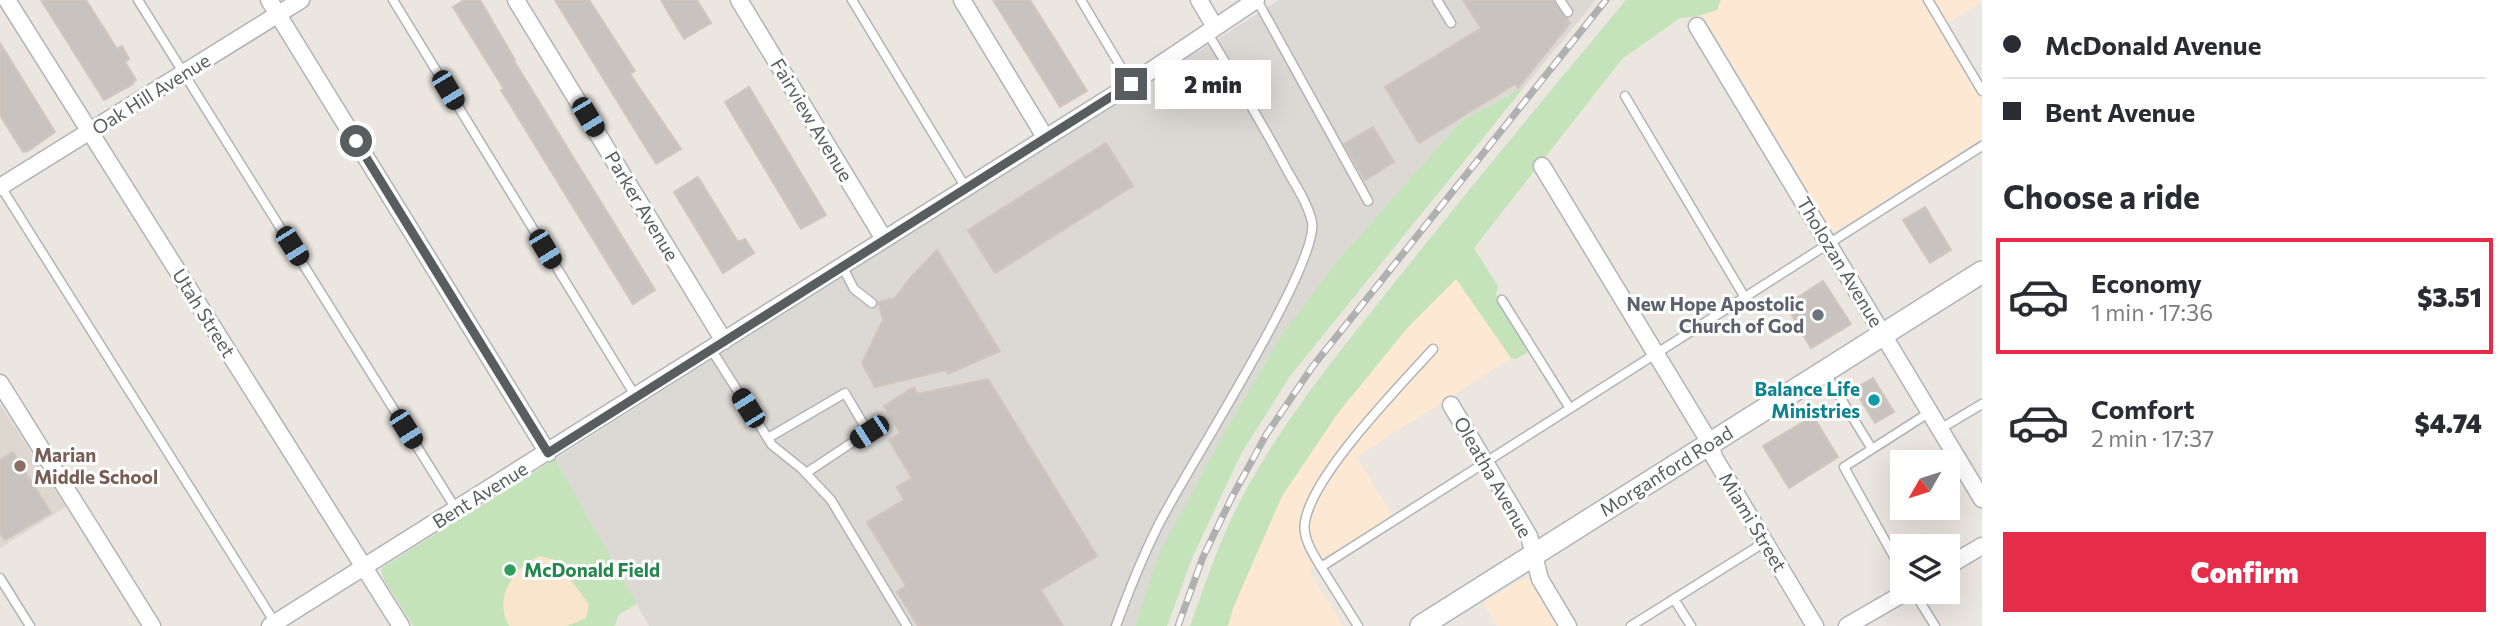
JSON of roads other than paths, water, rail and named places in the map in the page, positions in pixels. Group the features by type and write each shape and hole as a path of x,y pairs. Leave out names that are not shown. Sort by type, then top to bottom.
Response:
{"street":[{"name":"Utah Street","path":"7,0 401,626"},
{"path":"270,0 548,453"},
{"name":"Oak Hill Avenue","path":"0,186 301,0"},
{"name":"Parker Avenue","path":"516,0 718,345"},
{"name":"Fairview Avenue","path":"739,0 884,239"},
{"path":"962,0 1045,137"},
{"path":"1199,0 1211,29"},
{"name":"Bent Avenue","path":"274,625 1131,84 1257,0"},
{"name":"Tholozan Avenue","path":"1697,26 1982,499"},
{"name":"Miami Street","path":"1542,166 1710,443 1714,457 1815,626"},
{"name":"Morganford Road","path":"1421,626 1982,272"},
{"path":"0,383 152,626"},
{"name":"Oleatha Avenue","path":"1451,405 1530,536 1540,579 1568,626"},
{"path":"1960,559 1982,545"},
{"path":"1846,626 1890,601"}],"lane":[{"path":"138,0 456,509"},
{"path":"393,0 636,397"},
{"path":"852,0 966,188"},
{"path":"1081,0 1131,84"},
{"path":"1257,0 1368,201"},
{"path":"1437,0 1451,23"},
{"path":"1560,0 1568,12"},
{"path":"1927,0 1982,91"},
{"path":"1116,626 1157,526 1269,329 1302,265 1312,234 1312,223 1306,205 1211,29"},
{"path":"1625,96 1744,296"},
{"path":"1321,567 1982,146"},
{"path":"0,186 274,625"},
{"path":"842,266 854,289 872,303"},
{"path":"1502,300 1569,407"},
{"path":"718,345 772,445 806,473 831,500 907,626"},
{"path":"1358,626 1308,544 1304,523 1314,496 1333,467 1433,349"},
{"path":"1824,372 1872,449"},
{"path":"768,438 845,393 869,432 806,473"},
{"path":"1940,429 1982,404"},
{"path":"1890,549 1844,467 1930,412"},
{"path":"1631,626 1765,542"},
{"path":"0,578 30,626"},
{"path":"1674,599 1690,626"},
{"path":"1921,604 1935,626"}],"railway":[{"path":"1178,626 1203,557 1232,497 1266,435 1313,366 1606,0"}],"place":[{"name":"New Hope Apostolic Church of God","path":"1818,315"},
{"name":"Balance Life Ministries","path":"1874,400"},
{"name":"Marian Middle School","path":"20,466"},
{"name":"McDonald Field","path":"510,570"}]}
